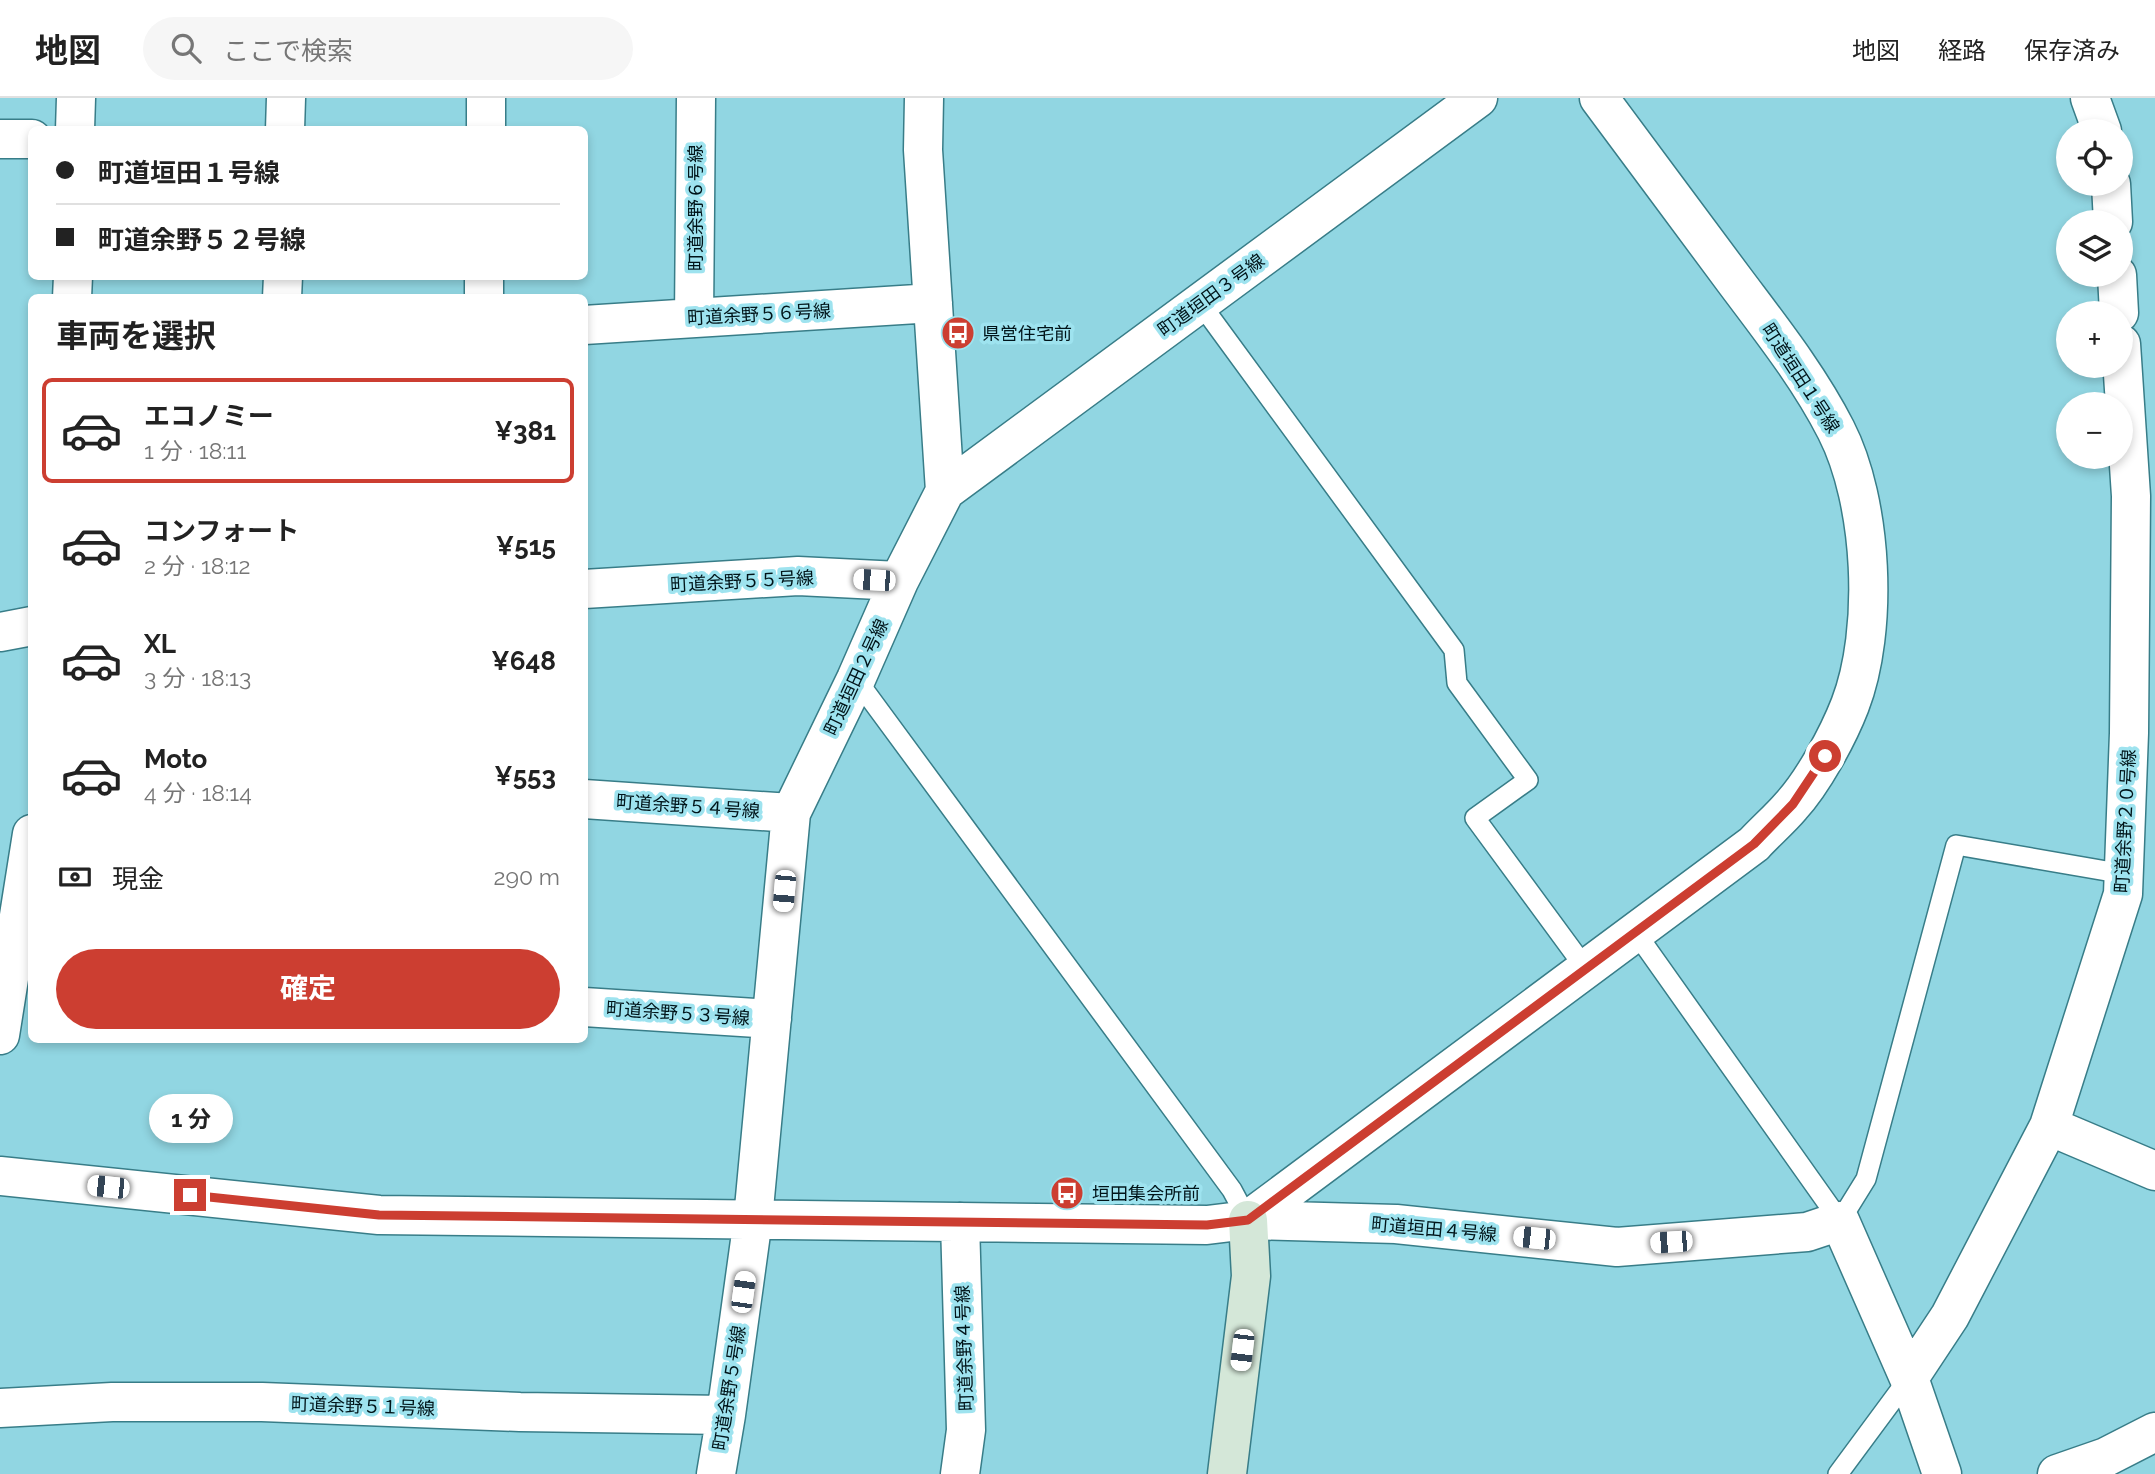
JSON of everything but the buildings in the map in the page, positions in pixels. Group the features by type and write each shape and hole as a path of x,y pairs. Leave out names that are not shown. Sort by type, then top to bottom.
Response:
{"street":[{"path":"75,126 76,98"},
{"path":"285,126 286,98"},
{"path":"486,98 486,126"},
{"name":"町道余野６号線","path":"694,318 696,98"},
{"path":"924,98 923,150 945,491"},
{"name":"町道垣田３号線","path":"945,491 1478,98"},
{"name":"町道垣田１号線","path":"1248,1220 1754,844 1793,804 1825,756 1850,705 1864,650 1868,592 1867,550 1861,506 1852,469 1837,432 1790,354 1599,98"},
{"path":"2090,98 2098,119"},
{"path":"0,139 28,139"},
{"name":"町道余野５６号線","path":"588,325 933,303"},
{"name":"町道余野２０号線","path":"1909,1378 1950,1316 2049,1126 2123,894 2139,876 2129,733 2131,496 2123,378"},
{"name":"町道垣田２号線","path":"753,1219 791,813 856,679 899,581 945,491"},
{"name":"町道余野５５号線","path":"588,589 797,576 899,581"},
{"path":"0,632 28,627"},
{"name":"町道余野５４号線","path":"588,799 791,813"},
{"path":"0,1035 21,968 28,883"},
{"name":"町道余野５３号線","path":"588,1007 772,1019"},
{"path":"2049,1126 2155,1171"},
{"name":"町道垣田４号線","path":"0,1176 379,1215 1207,1225 1248,1220 1396,1224 1617,1247 1807,1232 1840,1221"},
{"name":"町道余野５号線","path":"716,1474 753,1219"},
{"path":"1227,1474 1251,1276 1248,1220"},
{"path":"1840,1221 1909,1378 1942,1474"},
{"name":"町道余野４号線","path":"960,1222 966,1430 960,1474"},
{"name":"町道余野５１号線","path":"0,1408 112,1402 262,1402 520,1412 726,1415"},
{"path":"2057,1474 2106,1457 2155,1432"}],"lane":[{"path":"1200,303 1454,650 1457,683 1528,780 1475,818 1586,969"},
{"path":"856,679 1232,1190 1248,1220"},
{"path":"1636,933 1840,1221 1866,1179 1956,845 2139,876"},
{"path":"1838,1474 1909,1378"}],"place":[{"name":"県営住宅前","path":"958,333"},
{"name":"垣田集会所前","path":"1067,1193"}],"route":[{"path":"190,1195 379,1215 1207,1225 1248,1220 1754,844 1793,804 1825,756"}]}
